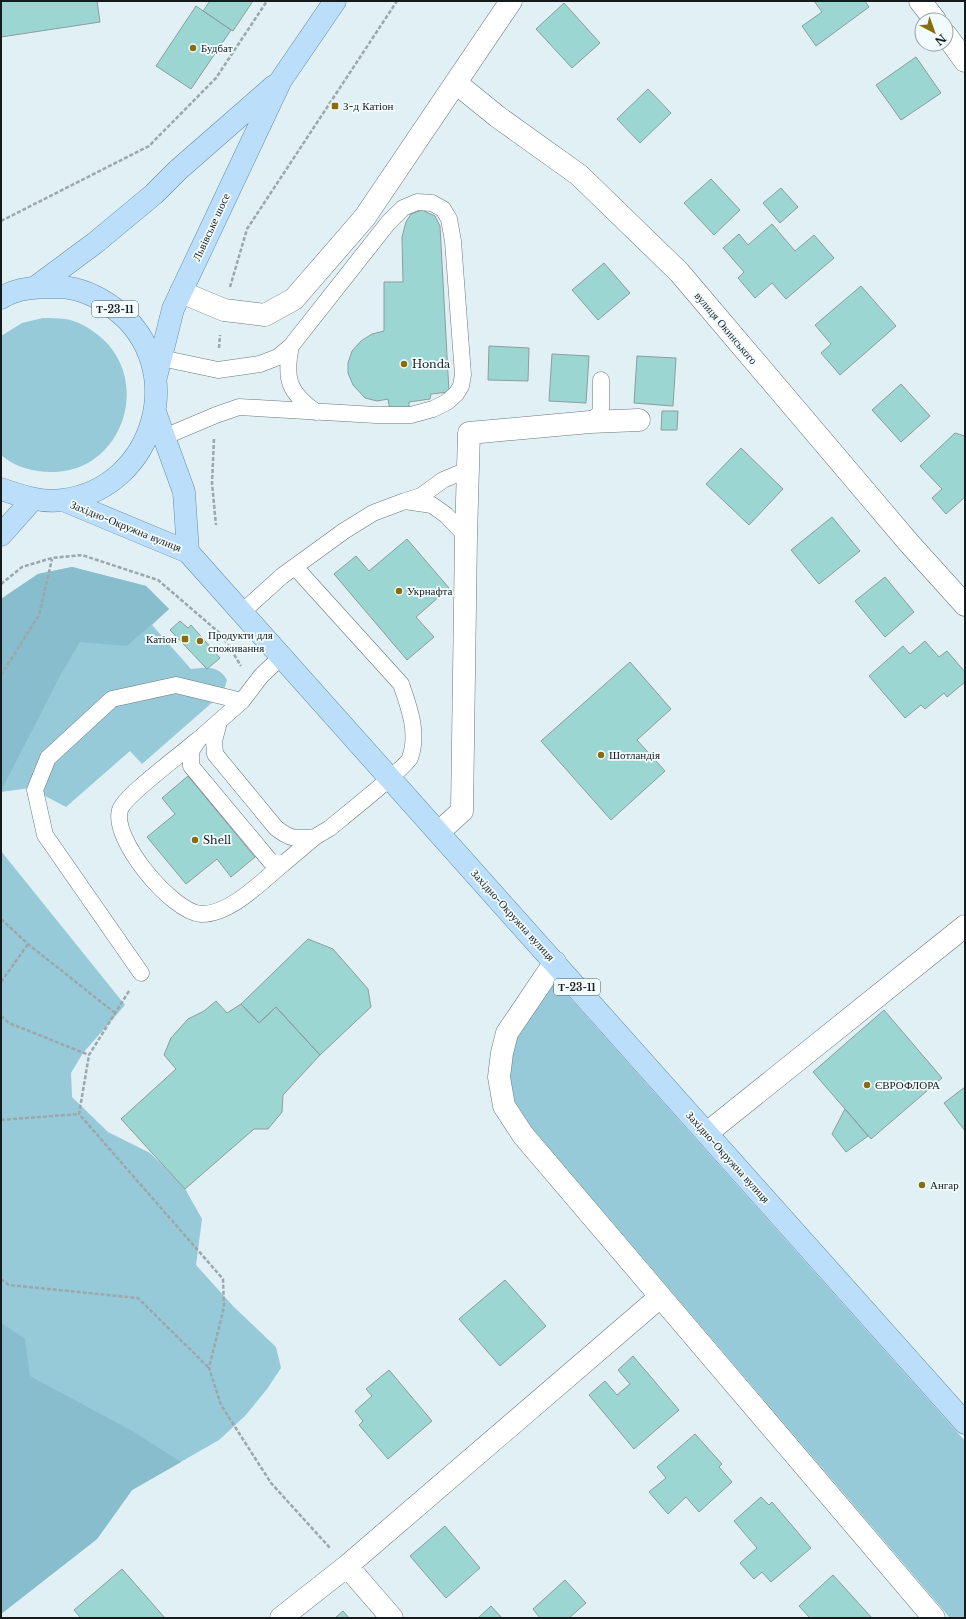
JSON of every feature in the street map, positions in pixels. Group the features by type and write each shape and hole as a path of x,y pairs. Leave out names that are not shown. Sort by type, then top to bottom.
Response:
{"main road":[{"name":"Львівське шосе","path":"159,368 173,309 280,80 335,1"},
{"name":"Львівське шосе","path":"37,286 95,242 154,194 178,170 280,80"},
{"name":"Т-23-11","path":"1,298 37,286 71,288 102,299 128,319 159,368 155,412 144,445 124,471 96,491 63,500 32,500 1,490"},
{"name":"Західно-Окружна вулиця","path":"155,412 184,492 188,552"},
{"path":"1,535 32,500"},
{"name":"Західно-Окружна вулиця","path":"63,500 188,552 965,1423"}],"street":[{"path":"181,292 224,310 265,315 294,299 365,217 511,1"},
{"path":"920,1 928,12"},
{"path":"954,46 965,61"},
{"name":"вулиця Окинського","path":"456,83 498,117 579,175 679,272 909,543 965,605"},
{"path":"438,832 462,810 469,433 590,422 639,420"},
{"path":"707,1133 965,926"},
{"path":"555,962 507,1033 499,1078 504,1106 523,1135 934,1618"},
{"path":"281,1618 347,1566 660,1297"},
{"path":"347,1566 392,1618"}],"lane":[{"path":"159,368 218,370 260,364 278,357 291,346 388,223 403,208 417,202 432,203 443,209 449,219 453,241 462,375 459,390 447,402 433,409 411,415 316,412 239,407 164,437"},
{"path":"291,346 288,362 288,380 302,402 316,412"},
{"path":"590,422 600,413 601,380"},
{"path":"242,612 282,576 373,512 421,496 443,480 469,469"},
{"path":"405,501 432,505 446,515 466,536"},
{"path":"282,656 261,676 242,701 123,802 118,819 129,850 167,896 184,907 201,914 220,911 236,902 315,837 330,828 410,759 414,730 409,706 401,684 295,567"},
{"path":"140,973 45,835 35,790 48,758 112,699 176,685 242,701"},
{"path":"219,722 214,741 215,754 276,828 286,836 298,839 315,837"},
{"path":"199,739 191,751 191,766 271,862 283,864"}],"path":[{"path":"1,221 149,146 216,78 267,1"},
{"path":"247,228 397,1"},
{"path":"1,584 22,567 52,558 82,555 158,580 222,635 254,686"},
{"path":"1,675 38,615 52,558"},
{"path":"1,919 28,944 115,1013"},
{"path":"1,982 28,944"},
{"path":"79,1114 89,1055 140,973"},
{"path":"1,1016 9,1023 89,1055"},
{"path":"1,1120 79,1114"},
{"path":"79,1114 222,1279 224,1307 208,1368"},
{"path":"1,1279 9,1285 138,1298 208,1368 221,1405 271,1483 347,1566"}],"shaded area":[{"path":"43,318 59,318 72,321 94,332 113,350 123,372 127,395 123,418 113,439 98,456 77,468 51,472 38,471 18,466 1,455 1,336 22,323"},
{"path":"72,567 146,586 169,609 152,625 191,669 216,669 224,675 227,680 223,693 142,764 130,751 66,807 30,788 1,792 1,599 38,574"},
{"path":"72,567 146,586 169,609 127,646 80,642 61,674 1,791 1,599 38,574"},
{"path":"1,851 125,1005 83,1053 71,1073 72,1097 108,1132 150,1153 183,1185 202,1219 196,1265 233,1306 276,1347 281,1368 267,1389 245,1416 219,1440 132,1490 97,1539 1,1614"},
{"path":"555,981 965,1441 965,1618 950,1618 532,1128 515,1102 510,1077 517,1037"},
{"path":"1,1323 25,1339 30,1376 134,1432 181,1462 132,1490 97,1539 1,1614"}],"building":[{"path":"1,1 97,1 100,22 1,37"},
{"path":"210,1 253,1 233,31 203,11"},
{"path":"814,1 865,1 869,7 816,46 802,26 822,12"},
{"path":"564,3 600,43 572,68 536,29"},
{"path":"196,6 231,30 191,89 156,66"},
{"path":"916,57 941,93 901,120 876,85"},
{"path":"648,89 671,113 640,143 617,119"},
{"path":"711,179 740,210 714,235 684,203"},
{"path":"781,188 798,207 780,223 763,203"},
{"path":"422,210 435,216 440,226 449,392 431,394 430,399 409,402 409,410 390,411 388,399 377,401 365,398 353,385 348,373 348,363 352,351 361,341 372,334 384,331 384,282 403,282 402,237 406,222 411,214"},
{"path":"772,224 795,251 814,235 834,258 786,299 772,283 755,298 738,278 744,272 723,248 739,234 748,245"},
{"path":"604,263 630,293 598,320 572,290"},
{"path":"861,286 896,326 840,375 821,353 831,344 815,325"},
{"path":"489,346 529,348 528,381 488,380"},
{"path":"552,354 589,356 586,403 549,401"},
{"path":"637,356 676,358 673,406 634,403"},
{"path":"901,384 930,416 901,442 872,410"},
{"path":"662,411 678,411 677,430 661,430"},
{"path":"955,433 965,436 965,497 946,514 932,498 942,489 920,466"},
{"path":"741,448 783,489 749,525 706,484"},
{"path":"832,517 860,551 819,584 791,550"},
{"path":"407,539 449,588 416,617 434,637 407,660 334,574 356,556 369,571"},
{"path":"885,577 914,612 885,637 855,601"},
{"path":"180,621 188,628 191,625 220,658 207,669 170,630"},
{"path":"925,641 939,657 947,651 965,672 965,682 947,697 944,693 925,709 921,705 905,718 869,676 903,646 910,654"},
{"path":"630,662 671,709 637,740 665,771 611,820 541,741"},
{"path":"188,776 255,857 231,877 217,859 186,884 147,837 175,814 162,798"},
{"path":"308,939 333,949 368,989 371,1007 320,1055 276,1007 259,1023 241,1004"},
{"path":"216,1001 227,1013 241,1004 259,1023 276,1007 320,1055 283,1095 282,1112 268,1129 254,1129 185,1189 121,1119 176,1069 164,1055 171,1038 188,1019 204,1011"},
{"path":"884,1010 942,1078 871,1139 813,1072"},
{"path":"965,1087 965,1131 944,1103"},
{"path":"845,1109 868,1136 846,1152 832,1134"},
{"path":"505,1280 546,1326 500,1366 459,1319"},
{"path":"633,1356 679,1410 634,1449 589,1395 605,1381 617,1395 630,1384 618,1370"},
{"path":"389,1370 432,1421 388,1459 359,1425 363,1421 355,1411 372,1396 366,1389"},
{"path":"695,1434 722,1464 719,1467 732,1482 699,1512 686,1497 668,1514 649,1492 666,1478 657,1467"},
{"path":"761,1497 769,1505 772,1502 811,1548 771,1582 762,1572 754,1579 740,1563 757,1548 734,1521"},
{"path":"445,1526 480,1568 446,1598 410,1556"},
{"path":"122,1569 165,1618 81,1618 74,1610"},
{"path":"833,1575 872,1618 810,1618 799,1606"},
{"path":"565,1580 586,1603 569,1618 540,1618 533,1609"},
{"path":"491,1606 502,1618 478,1618"},
{"path":"343,1611 349,1618 335,1618"}],"place":[{"name":"Будбат","path":"193,48"},
{"name":"З-д Катіон","path":"335,106"},
{"name":"Honda","path":"404,364"},
{"name":"Укрнафта","path":"399,591"},
{"name":"Катіон","path":"185,639"},
{"name":"Продукти для споживання","path":"200,641"},
{"name":"Шотландія","path":"601,755"},
{"name":"Shell","path":"195,840"},
{"name":"ЄВРОФЛОРА","path":"867,1085"},
{"name":"Ангар","path":"922,1185"}]}
